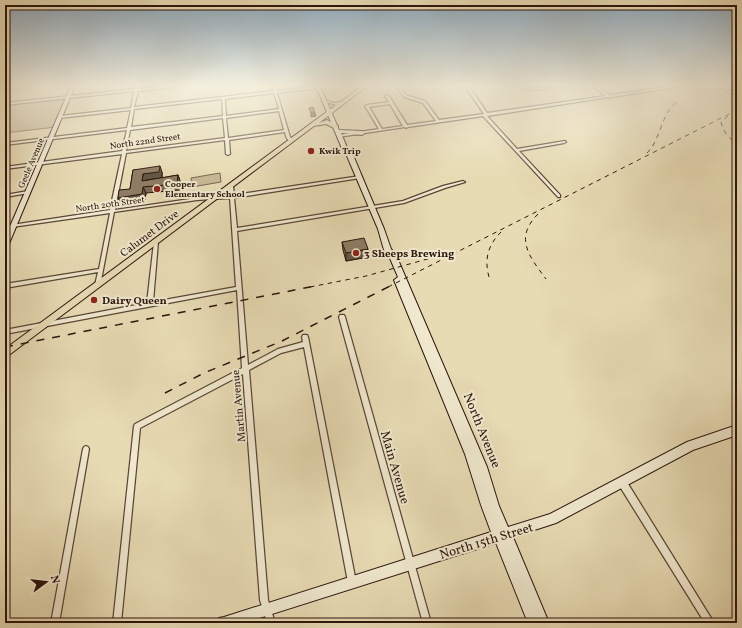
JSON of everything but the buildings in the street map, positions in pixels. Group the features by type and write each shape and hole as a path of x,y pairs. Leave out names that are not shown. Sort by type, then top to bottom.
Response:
{"main road":[{"name":"Calumet Drive","path":"5,354 291,140 327,115"},
{"name":"North Avenue","path":"331,115 346,151 345,154 370,208 378,233 382,237 388,251 387,255 477,472 486,505 544,623"},
{"name":"Geele Avenue","path":"5,246 60,117"},
{"path":"310,127 324,122 330,123 338,131 362,133"},
{"name":"North 15th Street","path":"224,623 552,519 691,446 737,430"},
{"name":"North Avenue","path":"502,535 534,623"}],"street":[{"path":"60,117 74,115"},
{"path":"98,285 131,115"},
{"path":"5,144 239,115"},
{"path":"282,115 286,131 289,139 291,140"},
{"path":"372,115 381,130"},
{"path":"399,115 406,127"},
{"path":"434,115 439,122"},
{"path":"362,133 484,115"},
{"path":"486,115 559,196"},
{"path":"225,117 228,154"},
{"name":"North 22nd Street","path":"5,168 286,131"},
{"path":"516,150 564,142"},
{"name":"North 20th Street","path":"5,227 112,211 232,197 357,178"},
{"path":"234,230 410,200 444,187 463,182"},
{"name":"Martin Avenue","path":"231,186 264,600 268,609 271,623"},
{"path":"5,196 28,192"},
{"path":"150,305 156,242"},
{"path":"5,286 101,270"},
{"path":"5,332 239,288"},
{"name":"Main Avenue","path":"342,317 427,623"},
{"path":"305,337 352,582"},
{"path":"117,623 137,426 280,351 306,344"},
{"path":"55,623 86,450"},
{"path":"622,482 710,623"}],"shaded area":[{"path":"5,115 61,115 56,127 5,133"},
{"path":"220,173 221,182 192,187 191,178"}],"railway":[{"path":"647,153 656,140 666,115"},
{"path":"388,287 727,115"},
{"path":"728,116 721,122 722,126 731,139 737,144"},
{"path":"538,214 527,231 526,239 530,255 546,279"},
{"path":"489,277 487,264 488,253 493,242 501,232"},
{"path":"310,287 366,276 442,255"},
{"path":"5,347 315,286"},
{"path":"165,393 204,373 282,341 390,286"}],"place":[{"name":"Kwik Trip","path":"311,151"},
{"name":"Cooper Elementary School","path":"157,189"},
{"name":"3 Sheeps Brewing","path":"356,253"},
{"name":"Dairy Queen","path":"94,300"}]}
